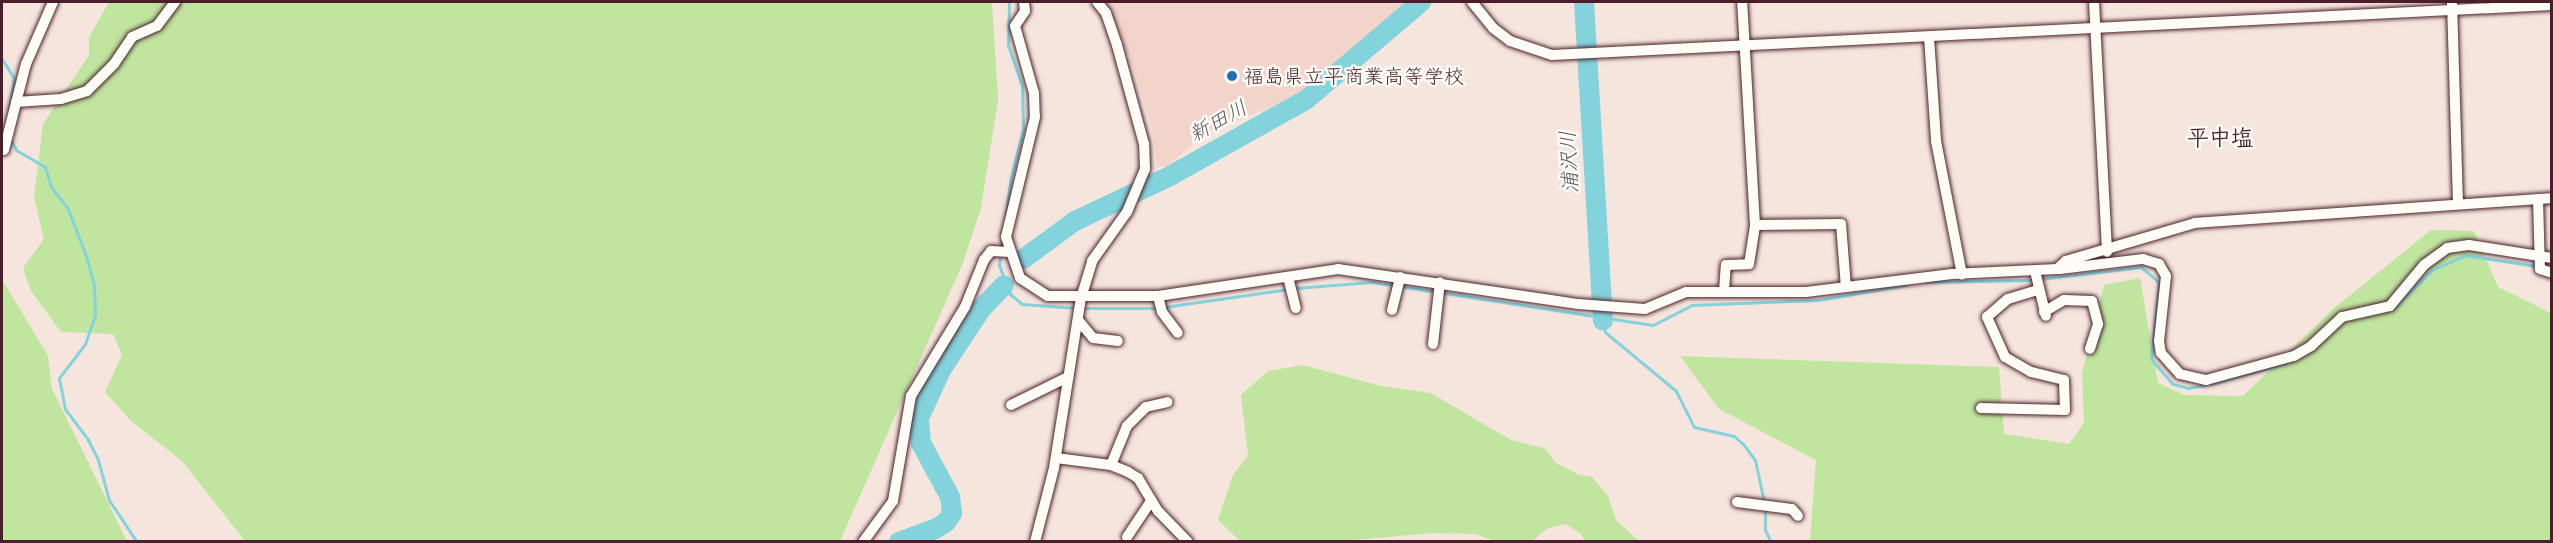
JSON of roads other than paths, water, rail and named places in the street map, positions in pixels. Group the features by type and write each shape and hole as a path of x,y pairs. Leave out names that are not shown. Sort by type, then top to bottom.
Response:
{"street":[{"path":"4,150 26,64 53,2"},
{"path":"16,102 61,99 87,91 114,64 132,37 157,26 175,2"},
{"path":"1036,2 1025,6 1015,26 1034,93 1035,117 1007,222 1004,253 1028,286 1048,297 1079,308 1338,268 1604,306 1645,309 1686,292 1806,292 2143,259 2159,264 2166,276 2159,341 2161,353 2180,374 2206,380 2294,356 2311,346 2342,317 2390,306 2424,265 2447,248 2469,245 2552,258"},
{"path":"1035,542 1056,458 1079,308 1092,261 1126,212 1145,169 1144,144 1117,45 1106,13 1097,2"},
{"path":"1472,2 1493,28 1510,41 1552,54 1581,55 2094,28 2452,6 2552,5"},
{"path":"1724,291 1726,265 1749,264 1755,225 1742,2"},
{"path":"2094,2 2107,252"},
{"path":"2452,6 2458,204"},
{"path":"1929,37 1936,141 1962,275"},
{"path":"2057,269 2066,261 2107,252 2195,224 2552,198"},
{"path":"2538,199 2540,269 2552,273"},
{"path":"1755,225 1841,224 1846,287"},
{"path":"862,542 893,501 911,396 964,307 984,260 1004,253"},
{"path":"2035,271 2045,314 2064,300 2092,301 2098,324 2090,349"},
{"path":"1288,277 1296,308"},
{"path":"1392,310 1400,277"},
{"path":"1434,344 1440,282"},
{"path":"1981,408 2065,410 2064,380 2031,372 2005,357 1987,317 2008,299 2038,290"},
{"path":"1158,296 1162,312 1178,333"},
{"path":"1079,308 1093,338 1118,341"},
{"path":"1011,405 1068,378"},
{"path":"1111,465 1127,426 1146,407 1167,402"},
{"path":"1056,458 1111,465 1137,478 1151,501 1188,542"},
{"path":"1127,537 1151,501"},
{"path":"1737,502 1792,509 1798,516"}],"waterway":[{"path":"1009,2 1008,45 1022,86 1023,129 1011,177 999,265 1010,294 1022,304 1077,308"},
{"name":"新田川","path":"1023,259 1075,221 1170,176 1307,99 1421,2"},
{"name":"浦沢川","path":"1584,2 1603,320"},
{"path":"2,59 14,78 6,129"},
{"path":"11,140 16,150 45,167 51,187 68,209 86,256 94,285 95,315 85,344 59,378 65,409 88,440 98,460 109,500 137,542"},
{"path":"2393,309 2432,270 2465,255 2536,266"},
{"path":"2040,279 2141,267 2159,282 2151,359 2173,384 2188,388 2205,385"},
{"path":"1926,282 2033,280"},
{"name":"浦沢川","path":"1295,288 1372,282 1653,325 1692,305 1818,300 1907,285"},
{"name":"新田川","path":"899,542 935,529 946,522 952,513 950,497 921,443 919,418 941,370 981,309 1004,285"},
{"path":"1164,307 1289,289"},
{"path":"1084,308 1158,308"},
{"path":"1603,320 1605,332 1676,391 1694,427 1734,436 1744,445 1755,460 1764,502"},
{"path":"2211,384 2286,363"},
{"path":"1765,509 1765,530 1771,542"}],"place":[{"name":"福島県立平商業高等学校","path":"1232,76"}],"district":[{"name":"平中塩","path":"2220,139"}]}
